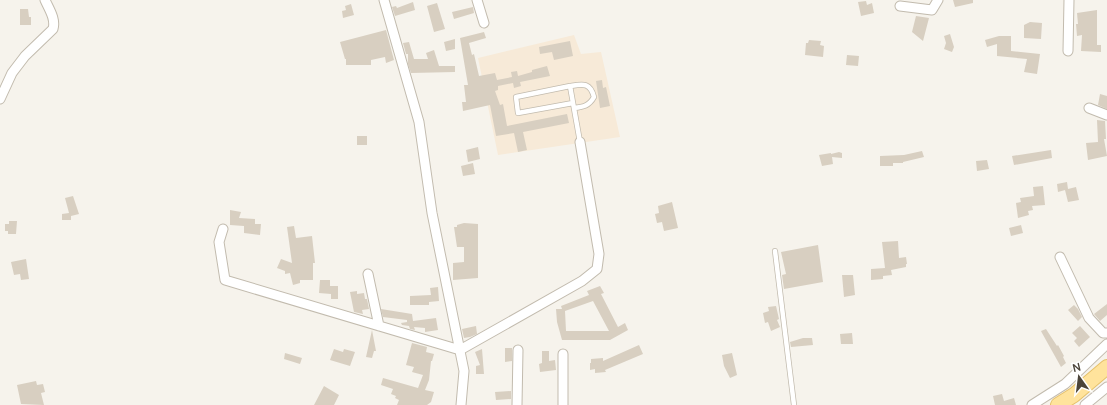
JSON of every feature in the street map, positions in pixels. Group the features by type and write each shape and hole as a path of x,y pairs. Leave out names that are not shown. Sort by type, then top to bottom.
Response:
{"main road":[{"path":"1058,405 1074,395 1107,367"}],"street":[{"path":"0,99 12,73 25,56 53,29 54,19 45,0"},
{"path":"384,0 419,122 432,213 464,371 461,405"},
{"path":"477,0 484,23"},
{"path":"900,7 932,10 938,0"},
{"path":"1068,51 1069,0"},
{"path":"1089,108 1107,115"},
{"path":"223,229 218,242 225,280 460,350 582,281 597,269 599,254 580,142"},
{"path":"1060,257 1089,318 1103,333 1107,333"},
{"path":"368,274 379,326"},
{"path":"1032,405 1065,384 1107,344"},
{"path":"517,405 518,350"},
{"path":"563,354 563,405"},
{"path":"1085,405 1107,387"}],"lane":[{"path":"582,84 588,86 592,90 594,98 586,106 573,106 518,113 516,97 570,86 582,84"},
{"path":"570,86 580,142"},
{"path":"775,251 794,405"}],"shaded area":[{"path":"574,35 581,54 601,52 620,137 498,155 478,58"}],"building":[{"path":"953,0 973,0 973,3 955,7"},
{"path":"866,1 867,5 872,3 874,13 861,16 858,2"},
{"path":"413,2 415,10 395,16 392,7 396,6 397,8"},
{"path":"437,3 445,29 434,32 427,6"},
{"path":"351,4 354,15 343,18 342,11 346,10 345,6"},
{"path":"473,7 474,13 454,19 452,12"},
{"path":"20,9 28,9 29,17 31,17 31,25 20,25"},
{"path":"1097,10 1097,45 1101,45 1101,52 1081,51 1082,35 1077,36 1077,13"},
{"path":"916,16 929,18 923,41 912,32"},
{"path":"1030,22 1042,23 1041,39 1024,38 1024,25"},
{"path":"386,30 394,60 386,63 385,57 371,60 371,65 346,65 346,59 340,42"},
{"path":"484,32 486,38 469,43 472,55 474,54 479,76 495,73 497,80 512,77 511,72 517,71 518,76 547,66 550,76 520,82 521,86 514,88 513,83 498,86 498,90 495,91 500,105 503,104 507,126 567,114 569,123 523,132 527,150 518,152 514,133 496,136 490,105 463,111 462,102 466,102 464,85 468,85 460,38"},
{"path":"950,34 954,47 952,52 944,49 946,43 944,36"},
{"path":"999,36 1011,36 1011,51 1040,54 1037,74 1024,72 1027,59 997,56 997,44 987,47 985,40"},
{"path":"455,39 455,49 446,51 444,42"},
{"path":"809,40 821,41 820,45 824,46 823,57 805,55 806,43 808,43"},
{"path":"570,41 573,56 554,60 552,52 540,54 539,47"},
{"path":"409,42 414,59 428,59 426,53 434,50 439,66 455,66 455,72 411,73 408,64 408,54 406,54 403,43"},
{"path":"847,55 859,56 858,66 846,65"},
{"path":"602,80 603,88 606,87 610,106 600,108 596,81"},
{"path":"1100,94 1107,96 1107,109 1098,105"},
{"path":"1097,120 1105,121 1106,139 1104,139 1107,156 1088,160 1086,143 1098,142"},
{"path":"357,136 367,136 367,145 357,145"},
{"path":"478,147 480,159 468,162 466,150"},
{"path":"1051,150 1052,158 1014,165 1012,156"},
{"path":"922,151 924,157 903,163 893,163 893,166 880,166 880,156 904,155"},
{"path":"839,152 842,153 842,158 832,157 833,164 822,166 819,155"},
{"path":"987,160 989,169 977,171 976,161"},
{"path":"473,163 475,174 463,176 461,166"},
{"path":"1067,182 1068,189 1076,187 1079,200 1068,202 1065,190 1058,192 1057,184"},
{"path":"1043,186 1045,205 1032,206 1033,210 1028,211 1029,215 1018,218 1016,203 1021,202 1020,198 1034,196 1033,187"},
{"path":"73,196 79,214 71,216 71,220 62,220 62,214 69,213 65,198"},
{"path":"672,202 678,228 664,231 662,222 657,223 655,214 659,213 658,206"},
{"path":"230,210 241,212 239,218 255,219 255,224 261,224 260,235 244,233 244,226 230,225"},
{"path":"9,221 17,221 16,234 8,234 8,231 5,231 5,224 9,224"},
{"path":"464,223 478,224 478,278 453,280 453,263 464,262 464,247 457,247 454,227"},
{"path":"1021,225 1023,233 1011,236 1009,228"},
{"path":"294,226 296,238 312,236 315,263 313,263 313,280 300,280 300,283 293,285 290,273 285,274 285,271 277,268 281,259 292,263 287,227"},
{"path":"898,241 899,258 906,257 906,267 891,270 892,275 883,276 883,279 871,280 871,269 885,268 882,242"},
{"path":"818,245 823,282 784,289 782,275 786,274 781,252"},
{"path":"26,259 29,279 21,280 20,274 14,275 11,262"},
{"path":"842,275 853,275 855,295 844,297"},
{"path":"320,280 330,280 330,286 338,286 338,299 331,299 331,294 319,293"},
{"path":"600,286 604,293 601,294 618,327 625,323 628,330 610,340 562,340 557,322 556,309 562,309 561,306 589,295 587,291","holes":["593,301 609,331 566,331 565,311"]},
{"path":"438,287 439,301 429,302 429,305 410,305 410,296 431,295 430,288"},
{"path":"357,291 357,294 364,293 365,299 367,299 369,309 362,310 363,314 354,312 350,292"},
{"path":"1107,304 1107,315 1100,321 1094,314"},
{"path":"1074,305 1082,317 1078,321 1068,310"},
{"path":"776,306 779,319 777,320 780,327 771,331 768,322 765,323 763,313 769,311 768,307"},
{"path":"381,309 412,314 413,321 436,318 438,330 425,332 425,328 414,327 415,330 410,329 409,326 402,325 401,323 407,322 407,320 383,317"},
{"path":"476,326 477,334 464,338 462,329"},
{"path":"1080,326 1090,337 1079,347 1074,341 1077,338 1072,333"},
{"path":"1046,329 1064,356 1063,357 1066,363 1061,367 1041,331"},
{"path":"372,330 376,351 374,351 372,358 366,357"},
{"path":"852,333 853,344 841,344 840,334"},
{"path":"803,338 812,338 813,345 791,347 790,342"},
{"path":"412,343 427,347 426,352 434,354 431,361 429,380 425,390 434,392 431,402 427,405 397,405 399,400 395,398 396,396 391,394 393,389 381,385 383,378 418,388 423,375 412,372 414,367 406,365"},
{"path":"639,345 643,354 605,370 606,372 595,373 595,369 590,370 591,359 603,358 603,361"},
{"path":"505,348 512,348 512,361 505,362"},
{"path":"334,349 343,352 344,349 355,352 350,366 330,360"},
{"path":"482,349 484,374 476,374 476,366 480,365 475,352"},
{"path":"542,351 549,351 549,361 555,360 556,370 540,372 539,364 542,363"},
{"path":"285,353 302,358 300,364 284,359"},
{"path":"732,353 737,375 730,378 724,366 722,355"},
{"path":"36,381 37,385 43,384 45,392 41,393 44,405 21,404 17,385"},
{"path":"324,386 339,395 334,405 314,405"},
{"path":"511,391 511,399 496,400 495,392"},
{"path":"1002,394 1004,401 1014,398 1016,405 995,405 993,396"}]}
